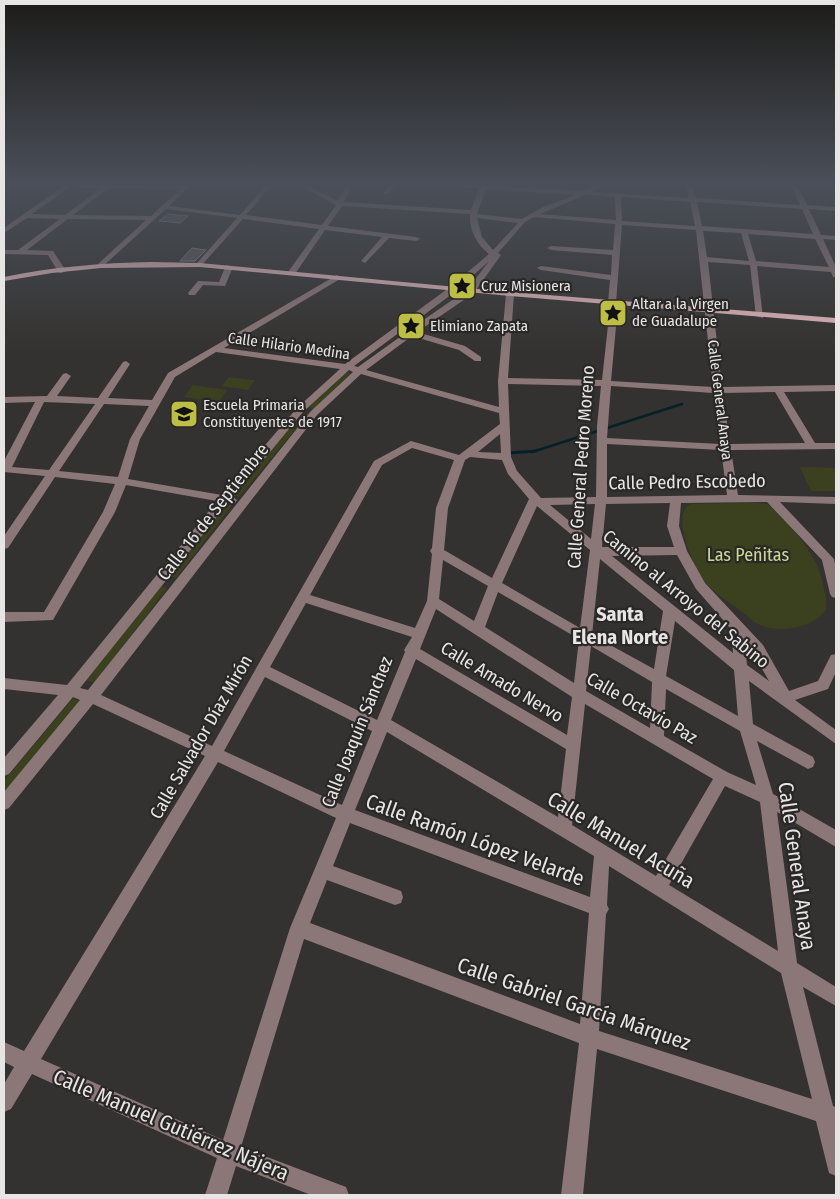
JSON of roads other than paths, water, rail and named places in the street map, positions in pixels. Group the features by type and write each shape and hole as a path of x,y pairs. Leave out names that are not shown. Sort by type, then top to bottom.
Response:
{"main road":[{"path":"4,281 72,268 163,263 292,272 471,291 836,321"}],"street":[{"path":"20,252 35,241"},
{"path":"102,265 128,241"},
{"path":"200,265 221,241"},
{"path":"292,272 313,241"},
{"path":"365,261 382,241"},
{"path":"481,241 486,251 495,254"},
{"name":"Calle 16 de Septiembre","path":"435,308 471,291 495,254 506,241"},
{"path":"612,303 618,241"},
{"name":"Calle General Anaya","path":"700,241 717,390 733,498"},
{"path":"747,241 753,263 760,316"},
{"path":"821,241 835,273"},
{"path":"551,248 617,253"},
{"path":"4,252 50,253 61,270"},
{"name":"Calle 16 de Septiembre","path":"4,803 91,697 241,503 314,413 360,370 435,308 453,289 495,254"},
{"path":"703,259 835,273"},
{"path":"192,293 201,284 222,284 229,267"},
{"path":"540,268 615,278"},
{"path":"4,617 48,617 109,512 122,481 135,440 171,375 337,277"},
{"path":"465,456 504,418 503,381 510,294"},
{"name":"Calle General Pedro Moreno","path":"564,829 585,637 598,549 602,434 613,316"},
{"path":"405,331 462,348 478,359"},
{"name":"Calle 16 de Septiembre","path":"4,769 70,692 225,499 300,410 347,367 405,331"},
{"name":"Calle Hilario Medina","path":"215,349 360,370 504,418"},
{"path":"4,544 126,364"},
{"path":"66,376 46,399 4,469 122,481 241,503"},
{"path":"503,381 606,383 717,390 778,389 835,391"},
{"path":"778,389 812,446"},
{"path":"4,400 46,399 155,403"},
{"path":"300,410 314,413"},
{"name":"Camino al Arroyo del Sabino","path":"504,418 506,457 512,472 537,500 740,667 836,738"},
{"path":"602,434 726,447 836,446"},
{"name":"Calle Salvador Díaz Mirón","path":"4,1102 214,755 304,598 378,463 411,444 465,456 506,457"},
{"name":"Calle Joaquín Sánchez","path":"216,1195 299,928 411,650 433,601 436,551 442,508 465,456"},
{"name":"Calle Pedro Escobedo","path":"537,500 601,501 733,498 836,500"},
{"path":"770,499 832,559 836,594"},
{"path":"478,628 495,584 537,500"},
{"path":"676,500 673,526 681,551 700,586 758,649 784,699 823,685 836,659"},
{"path":"598,549 681,551"},
{"path":"436,551 659,680 808,762"},
{"path":"159,583 176,588"},
{"path":"304,598 418,634"},
{"name":"Calle Octavio Paz","path":"433,601 579,694 722,777 767,798 836,839"},
{"path":"657,739 659,680 670,610"},
{"name":"Calle General Anaya","path":"737,628 746,728 767,798 789,968 831,1115 836,1166"},
{"name":"Calle Amado Nervo","path":"411,650 573,746"},
{"name":"Calle Manuel Acuña","path":"262,669 381,725 564,829 836,997"},
{"name":"Calle Ramón López Velarde","path":"4,684 70,692 91,697 344,814 600,909"},
{"path":"659,888 722,777"},
{"path":"572,1195 600,909 602,854"},
{"path":"322,870 395,897"},
{"name":"Calle Gabriel García Márquez","path":"299,928 588,1037 831,1115"},
{"name":"Calle Manuel Gutiérrez Nájera","path":"4,1052 229,1153 338,1195"}],"waterway":[{"path":"535,451 682,404"},
{"path":"508,453 535,451"}],"place":[{"name":"Cruz Misionera","path":"462,286"},
{"name":"Altar a la Virgen de Guadalupe","path":"613,313"},
{"name":"Elimiano Zapata","path":"411,326"},
{"name":"Escuela Primaria Constituyentes de 1917","path":"184,414"}],"district":[{"name":"Santa Elena Norte","path":"620,626"}],"park label":[{"name":"Las Peñitas","path":"748,555"}]}
